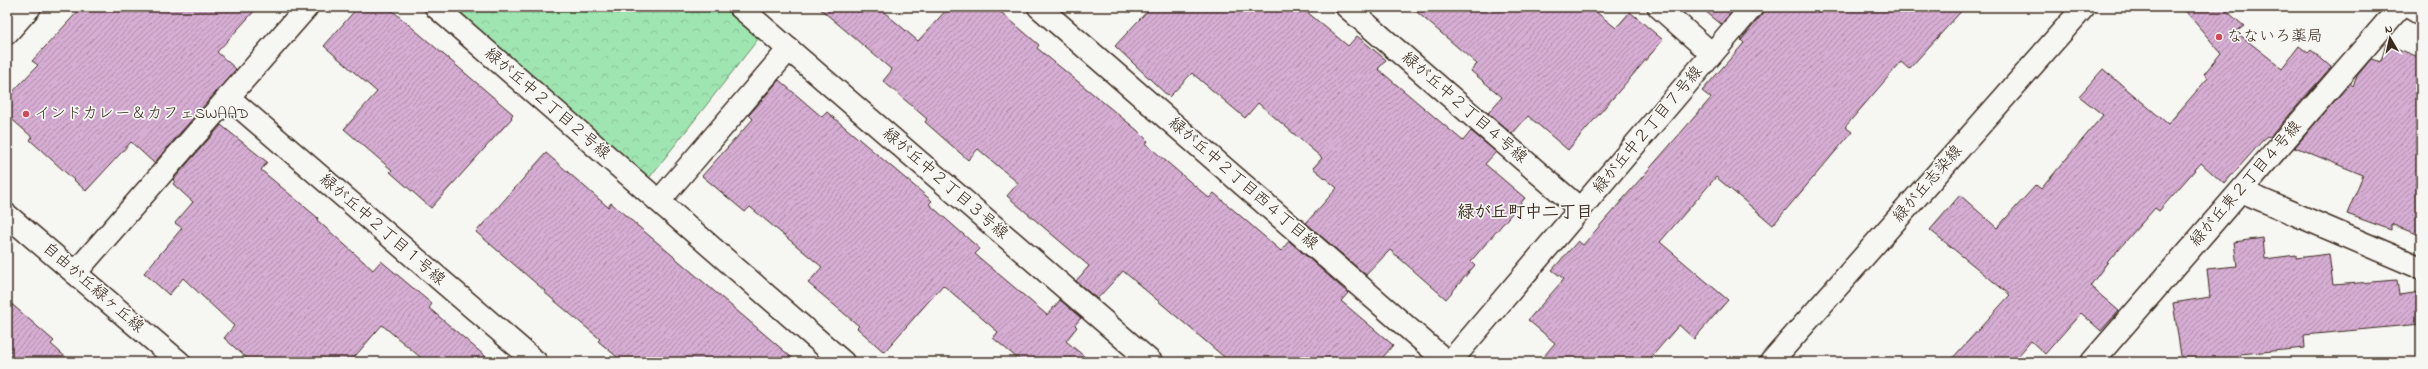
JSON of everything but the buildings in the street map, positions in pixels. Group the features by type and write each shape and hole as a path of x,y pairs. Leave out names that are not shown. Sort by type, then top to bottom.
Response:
{"street":[{"path":"7,34 30,7"},
{"path":"75,273 307,7"},
{"name":"緑が丘中２丁目２号線","path":"436,7 843,362"},
{"name":"緑が丘中２丁目３号線","path":"740,7 1151,362"},
{"name":"緑が丘中２丁目西４丁目線","path":"1039,7 1449,362"},
{"name":"緑が丘中２丁目４号線","path":"1347,7 1580,209"},
{"path":"1659,7 1712,54"},
{"name":"緑が丘中２丁目７号線","path":"1449,362 1752,7"},
{"name":"緑が丘志染線","path":"1771,362 2084,7"},
{"name":"緑が丘東２丁目４号線","path":"2092,362 2400,7"},
{"path":"2409,7 2421,14"},
{"path":"659,201 789,49"},
{"name":"緑が丘中２丁目１号線","path":"228,97 536,362"},
{"path":"2241,191 2421,268"},
{"name":"自由が丘緑ヶ丘線","path":"7,215 179,362"}],"green space":[{"path":"436,7 740,7 766,29 642,187"}],"place":[{"name":"なないろ薬局","path":"2219,37"},
{"name":"インドカレー＆カフェSWAAD","path":"26,114"}],"district":[{"name":"緑が丘町中二丁目","path":"1525,212"}]}
